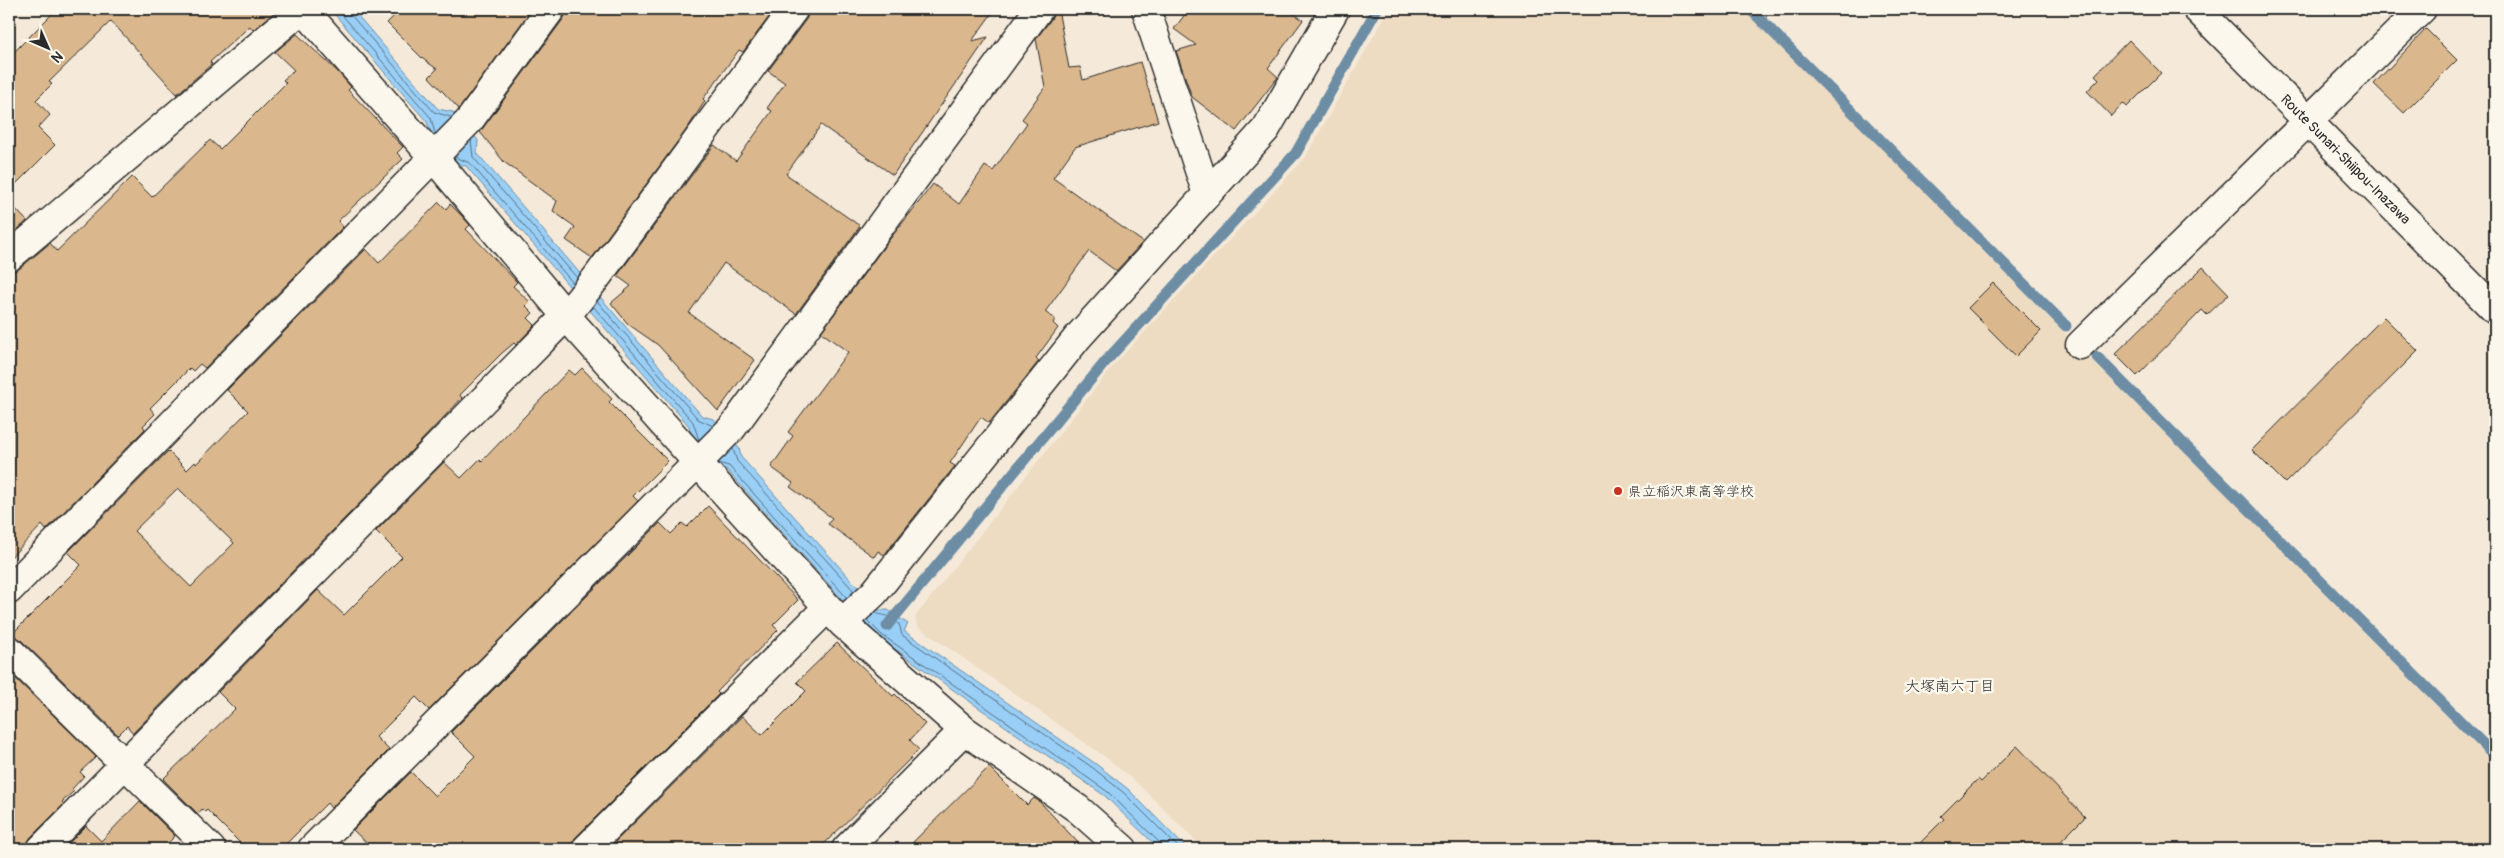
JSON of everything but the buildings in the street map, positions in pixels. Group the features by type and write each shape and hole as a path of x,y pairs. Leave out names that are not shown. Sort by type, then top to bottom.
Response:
{"street":[{"path":"9,257 302,9 437,154 699,460 840,616 964,730 1078,808 1117,847"},
{"path":"9,590 469,121 551,9"},
{"path":"40,849 570,310 597,277 794,9"},
{"path":"312,849 732,428 1039,9"},
{"path":"1146,9 1207,194"},
{"path":"586,849 840,616 870,597 1078,337 1266,129 1335,9"},
{"name":"Route Sunari-Shiipou-Inazawa","path":"2197,9 2495,310"},
{"path":"2080,345 2422,9"},
{"path":"9,650 211,849"},
{"path":"846,849 964,730"}],"shaded area":[{"name":"県立稲沢東高等学校","path":"1389,9 1742,9 2495,765 2495,849 1204,849 1136,782 1104,756 917,626 915,617 1113,366 1305,158"}],"water":[{"path":"330,9 352,9 438,109 453,112 478,140 477,153 702,416 714,419 739,448 741,457 878,610 888,610 908,624 904,631 1096,764 1128,789 1187,849 1159,849 1105,796 879,638 864,624 726,469 716,468 692,440 689,426 466,166 452,161 446,156 432,136 427,122"}],"waterway":[{"path":"887,626 1106,361 1296,153 1377,9"},
{"path":"1750,9 2066,326"},
{"path":"2097,357 2495,756"}],"place":[{"name":"県立稲沢東高等学校","path":"1618,491"}],"district":[{"name":"大塚南六丁目","path":"1950,686"}]}
